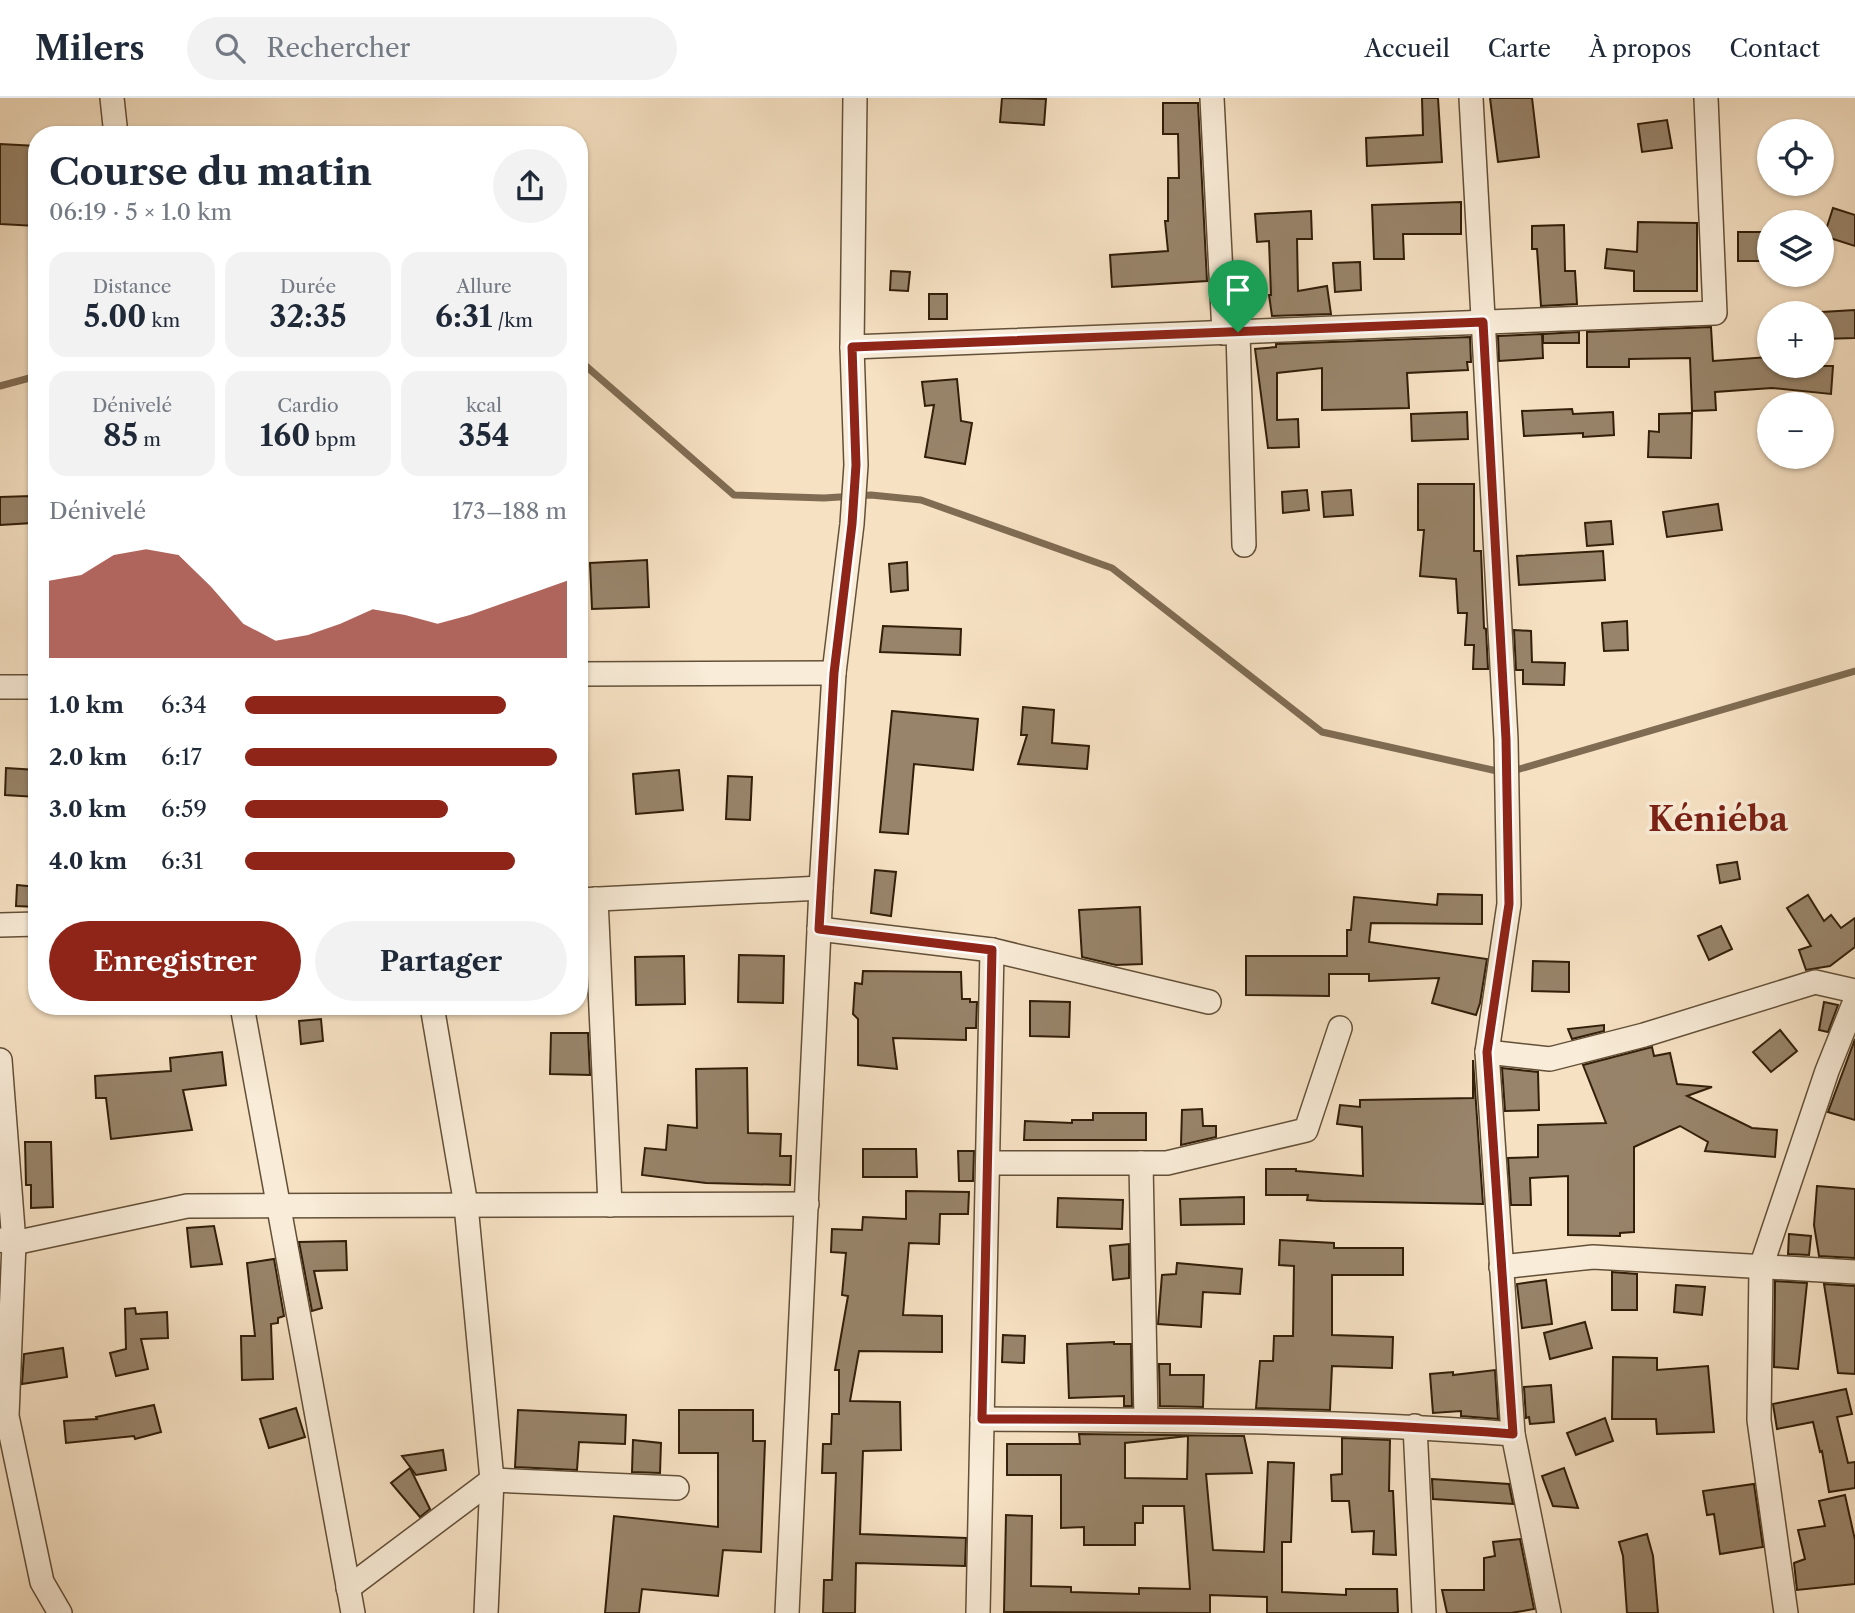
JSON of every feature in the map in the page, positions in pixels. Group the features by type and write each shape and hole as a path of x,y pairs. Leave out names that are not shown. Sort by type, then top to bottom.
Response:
{"street":[{"path":"112,98 115,126"},
{"path":"788,1613 821,888 834,673 852,524 856,465 852,347 855,98"},
{"path":"1212,98 1231,332 1244,545"},
{"path":"1471,98 1506,739 1509,904 1487,1052 1513,1434 1549,1613"},
{"path":"852,347 1716,313 1706,98"},
{"path":"588,674 834,673"},
{"path":"0,687 28,687"},
{"path":"588,899 821,888"},
{"path":"588,912 610,1205"},
{"path":"0,925 28,924"},
{"path":"819,929 992,950 1209,1002"},
{"path":"978,1613 992,950"},
{"path":"1487,1052 1550,1059 1644,1035 1815,982 1855,991"},
{"path":"1786,1613 1759,1420 1760,1267 1828,1071 1855,1002"},
{"path":"244,1015 352,1613"},
{"path":"434,1015 466,1205 492,1480 486,1613"},
{"path":"988,1163 1167,1163 1306,1130 1340,1028"},
{"path":"0,1060 7,1241 7,1416 42,1582 60,1613"},
{"path":"1141,1163 1146,1420"},
{"path":"7,1241 187,1206 807,1205"},
{"path":"1501,1267 1593,1257 1855,1272"},
{"path":"982,1419 1415,1426 1513,1434"},
{"path":"1415,1426 1424,1613"},
{"path":"348,1588 492,1480 677,1489"}],"building":[{"path":"1002,98 1046,99 1044,125 1000,122"},
{"path":"1422,98 1438,98 1442,162 1367,166 1366,138 1423,135"},
{"path":"1490,98 1532,98 1539,157 1498,162"},
{"path":"1163,103 1198,103 1207,281 1112,287 1110,255 1168,251 1165,221 1168,221 1168,178 1179,178 1178,134 1163,134"},
{"path":"1667,120 1672,148 1642,152 1638,124"},
{"path":"0,144 28,146 28,226 0,224"},
{"path":"1461,202 1461,234 1403,234 1404,259 1374,259 1372,205"},
{"path":"1832,210 1855,215 1855,246 1834,239"},
{"path":"1311,211 1312,239 1297,239 1298,291 1327,286 1331,314 1272,316 1269,295 1269,241 1257,242 1255,214"},
{"path":"1638,222 1697,223 1697,291 1634,291 1634,271 1605,268 1607,249 1637,252"},
{"path":"1564,225 1565,271 1575,271 1577,304 1541,306 1537,249 1532,249 1532,226"},
{"path":"1738,232 1757,232 1757,261 1738,261"},
{"path":"1360,262 1361,290 1335,292 1333,263"},
{"path":"891,271 910,272 908,291 890,290"},
{"path":"929,294 947,294 947,319 929,319"},
{"path":"1855,310 1855,338 1834,339 1834,311"},
{"path":"1711,327 1713,361 1757,358 1757,378 1832,378 1831,392 1772,388 1715,392 1716,410 1692,411 1690,358 1629,359 1629,367 1587,367 1587,332"},
{"path":"1579,332 1579,343 1543,343 1543,334"},
{"path":"1542,334 1543,358 1499,361 1498,336"},
{"path":"1470,337 1471,362 1467,362 1468,370 1407,373 1409,408 1322,410 1322,368 1277,373 1277,420 1298,419 1299,447 1268,448 1255,349 1276,347 1276,344"},
{"path":"957,379 961,421 972,423 965,464 925,457 934,405 925,406 922,382"},
{"path":"1572,409 1573,414 1613,412 1614,435 1583,437 1583,433 1524,436 1522,411"},
{"path":"1467,412 1468,439 1412,441 1411,414"},
{"path":"1692,413 1691,458 1648,457 1649,431 1659,432 1659,414"},
{"path":"1418,484 1474,484 1474,551 1481,551 1488,669 1473,669 1474,645 1465,645 1467,613 1458,613 1456,579 1420,576 1424,530 1418,530"},
{"path":"1307,490 1309,510 1283,513 1282,492"},
{"path":"1351,490 1353,515 1324,517 1322,492"},
{"path":"28,496 28,523 0,525 0,497"},
{"path":"1718,504 1722,530 1667,537 1663,512"},
{"path":"1611,521 1613,544 1587,546 1585,523"},
{"path":"1603,551 1605,580 1519,585 1517,556"},
{"path":"647,560 649,607 592,609 590,563"},
{"path":"907,562 908,590 891,592 889,564"},
{"path":"1627,621 1628,650 1604,651 1602,623"},
{"path":"883,626 961,629 960,655 880,652"},
{"path":"1514,630 1531,631 1532,662 1565,663 1564,685 1523,684 1523,670 1516,670"},
{"path":"1023,707 1054,710 1052,743 1089,746 1087,769 1018,764 1027,735 1021,735"},
{"path":"892,711 978,719 973,770 914,764 908,834 880,832"},
{"path":"6,768 28,769 28,796 5,795"},
{"path":"679,770 683,810 636,814 633,774"},
{"path":"728,776 752,777 750,820 726,819"},
{"path":"1737,862 1740,879 1720,883 1717,865"},
{"path":"875,870 896,872 891,916 871,913"},
{"path":"17,885 28,886 28,907 16,906"},
{"path":"1438,894 1482,895 1482,924 1371,923 1369,942 1487,959 1476,1015 1432,1003 1439,978 1369,981 1369,974 1329,974 1329,996 1246,995 1246,956 1347,956 1347,930 1351,930 1354,897 1437,905"},
{"path":"1808,895 1824,921 1831,915 1841,928 1855,918 1855,947 1830,966 1806,970 1799,950 1811,946 1787,908"},
{"path":"1140,907 1142,964 1116,965 1082,957 1079,910"},
{"path":"1721,926 1732,949 1709,960 1698,936"},
{"path":"739,955 784,956 783,1003 738,1002"},
{"path":"684,956 685,1004 636,1005 635,957"},
{"path":"1533,961 1569,962 1569,992 1532,991"},
{"path":"863,971 961,972 962,999 977,1002 976,1028 966,1028 966,1040 893,1038 897,1069 858,1065 858,1019 853,1014 855,983 862,984"},
{"path":"1030,1001 1070,1002 1069,1037 1030,1036"},
{"path":"1824,1002 1838,1005 1828,1032 1819,1030"},
{"path":"321,1019 323,1041 301,1044 299,1021"},
{"path":"1604,1025 1604,1031 1572,1039 1568,1029"},
{"path":"1780,1030 1797,1051 1771,1072 1753,1052"},
{"path":"551,1033 588,1033 590,1075 550,1074"},
{"path":"1855,1039 1855,1120 1828,1112"},
{"path":"1652,1047 1654,1056 1670,1053 1677,1084 1712,1087 1687,1096 1752,1128 1777,1130 1775,1157 1705,1151 1708,1142 1680,1126 1634,1147 1634,1232 1620,1233 1620,1236 1568,1235 1568,1176 1530,1178 1531,1205 1511,1205 1508,1158 1538,1157 1538,1125 1606,1123 1583,1065"},
{"path":"222,1052 226,1085 183,1090 192,1130 111,1139 106,1098 96,1098 95,1076 171,1071 170,1058"},
{"path":"1473,1060 1483,1204 1322,1201 1307,1200 1308,1195 1266,1195 1266,1169 1296,1169 1363,1176 1362,1127 1337,1124 1340,1105 1360,1107 1360,1100 1473,1098"},
{"path":"747,1068 748,1133 781,1134 780,1156 791,1156 790,1185 706,1183 642,1175 645,1148 666,1150 668,1125 697,1128 696,1069"},
{"path":"1502,1068 1538,1072 1539,1110 1505,1111"},
{"path":"1202,1109 1203,1126 1216,1126 1216,1137 1181,1145 1182,1110"},
{"path":"1093,1113 1146,1113 1146,1140 1024,1140 1025,1121 1072,1123 1072,1120 1093,1120"},
{"path":"25,1142 51,1142 53,1207 31,1208 31,1185 26,1185"},
{"path":"863,1149 916,1149 917,1177 863,1177"},
{"path":"958,1151 974,1151 973,1181 959,1181"},
{"path":"1817,1186 1855,1189 1855,1258 1819,1256 1814,1225"},
{"path":"906,1191 969,1192 968,1214 940,1214 939,1244 909,1243 903,1315 942,1316 942,1352 859,1351 850,1401 900,1402 901,1450 863,1451 860,1534 966,1538 965,1566 856,1563 855,1613 823,1613 824,1580 832,1580 836,1473 822,1473 823,1444 831,1444 832,1414 839,1414 839,1370 835,1370 848,1296 842,1295 846,1253 831,1252 832,1229 862,1230 863,1217 906,1219"},
{"path":"1244,1197 1244,1224 1181,1225 1180,1199"},
{"path":"1058,1198 1123,1200 1122,1229 1057,1227"},
{"path":"214,1226 222,1264 191,1267 187,1228"},
{"path":"1789,1234 1811,1236 1809,1255 1788,1254"},
{"path":"1280,1240 1334,1243 1334,1248 1403,1248 1403,1275 1332,1275 1332,1335 1393,1337 1392,1368 1332,1366 1330,1410 1256,1408 1260,1361 1273,1361 1274,1336 1293,1336 1294,1266 1279,1265"},
{"path":"346,1241 347,1270 314,1271 322,1308 312,1311 299,1242"},
{"path":"1129,1244 1129,1278 1113,1280 1110,1246"},
{"path":"274,1259 284,1316 278,1318 278,1323 271,1324 273,1379 242,1380 241,1336 255,1336 247,1263"},
{"path":"1177,1263 1242,1269 1240,1294 1203,1292 1201,1327 1158,1324 1162,1275 1176,1274"},
{"path":"1612,1272 1637,1274 1637,1310 1612,1310"},
{"path":"1546,1280 1552,1324 1522,1328 1517,1284"},
{"path":"1775,1281 1807,1283 1798,1369 1774,1367"},
{"path":"1824,1284 1855,1286 1855,1374 1838,1373"},
{"path":"1676,1285 1705,1287 1702,1315 1674,1312"},
{"path":"135,1308 136,1314 167,1312 168,1338 141,1339 148,1369 116,1376 110,1353 126,1349 125,1309"},
{"path":"1585,1322 1592,1348 1550,1359 1544,1333"},
{"path":"1003,1335 1025,1336 1024,1363 1002,1362"},
{"path":"1067,1344 1131,1344 1132,1406 1124,1406 1124,1396 1069,1398"},
{"path":"63,1348 67,1377 22,1384 24,1354"},
{"path":"1613,1357 1657,1358 1657,1370 1708,1366 1714,1432 1657,1434 1656,1419 1612,1419"},
{"path":"1159,1364 1170,1364 1170,1375 1204,1375 1203,1407 1160,1406"},
{"path":"1495,1370 1498,1419 1461,1416 1461,1411 1433,1413 1430,1374 1453,1372 1453,1375"},
{"path":"1551,1385 1554,1422 1530,1424 1529,1417 1526,1418 1524,1387"},
{"path":"1846,1389 1852,1414 1837,1417 1848,1463 1855,1462 1855,1488 1829,1492 1822,1451 1820,1452 1813,1422 1777,1429 1773,1404"},
{"path":"154,1405 161,1432 135,1439 134,1436 66,1443 64,1421 97,1419 96,1417"},
{"path":"296,1408 305,1437 269,1448 260,1419"},
{"path":"518,1410 626,1415 625,1444 579,1442 577,1470 515,1467"},
{"path":"679,1410 753,1410 753,1441 765,1441 761,1552 723,1550 718,1596 642,1589 639,1613 605,1613 614,1516 718,1527 718,1453 679,1453"},
{"path":"1605,1418 1613,1441 1576,1455 1567,1433"},
{"path":"1079,1434 1244,1436 1252,1473 1206,1474 1213,1550 1264,1552 1268,1462 1294,1463 1291,1542 1282,1542 1282,1592 1346,1595 1346,1589 1397,1589 1398,1613 1267,1613 1267,1597 1210,1595 1210,1613 1004,1612 1006,1515 1032,1516 1031,1586 1071,1587 1071,1592 1139,1594 1139,1588 1190,1589 1184,1506 1143,1506 1143,1523 1135,1523 1135,1545 1084,1545 1084,1527 1061,1528 1061,1475 1007,1475 1007,1444 1080,1444","holes":["1188,1436 1187,1479 1125,1478 1125,1443"]},
{"path":"1342,1438 1390,1440 1389,1491 1393,1491 1396,1555 1373,1554 1374,1531 1352,1532 1349,1501 1332,1501 1331,1475 1342,1474"},
{"path":"633,1440 661,1443 660,1473 632,1472"},
{"path":"443,1450 446,1470 416,1475 402,1456"},
{"path":"410,1468 430,1509 420,1517 391,1483"},
{"path":"1564,1468 1578,1508 1553,1506 1542,1476"},
{"path":"1432,1479 1509,1484 1513,1504 1433,1499"},
{"path":"1754,1484 1763,1547 1720,1554 1714,1514 1707,1515 1703,1491"},
{"path":"1845,1495 1855,1540 1855,1584 1797,1590 1794,1563 1805,1559 1798,1530 1825,1526 1819,1501"},
{"path":"1647,1534 1653,1556 1658,1613 1627,1613 1623,1556 1619,1542"},
{"path":"1520,1539 1534,1609 1511,1613 1447,1613 1442,1590 1484,1590 1484,1558 1495,1556 1493,1542"}],"waterway":[{"path":"588,368 734,495 824,498 871,495 921,500 1112,568 1322,732 1506,773 1855,671"},
{"path":"0,386 28,378"}],"district":[{"name":"Kéniéba","path":"1718,819"}],"route":[{"path":"1483,322 1506,739 1509,904 1487,1052 1513,1434 1415,1426 982,1419 992,950 819,929 834,673 852,524 856,465 852,347 1238,332 1483,322"}]}
